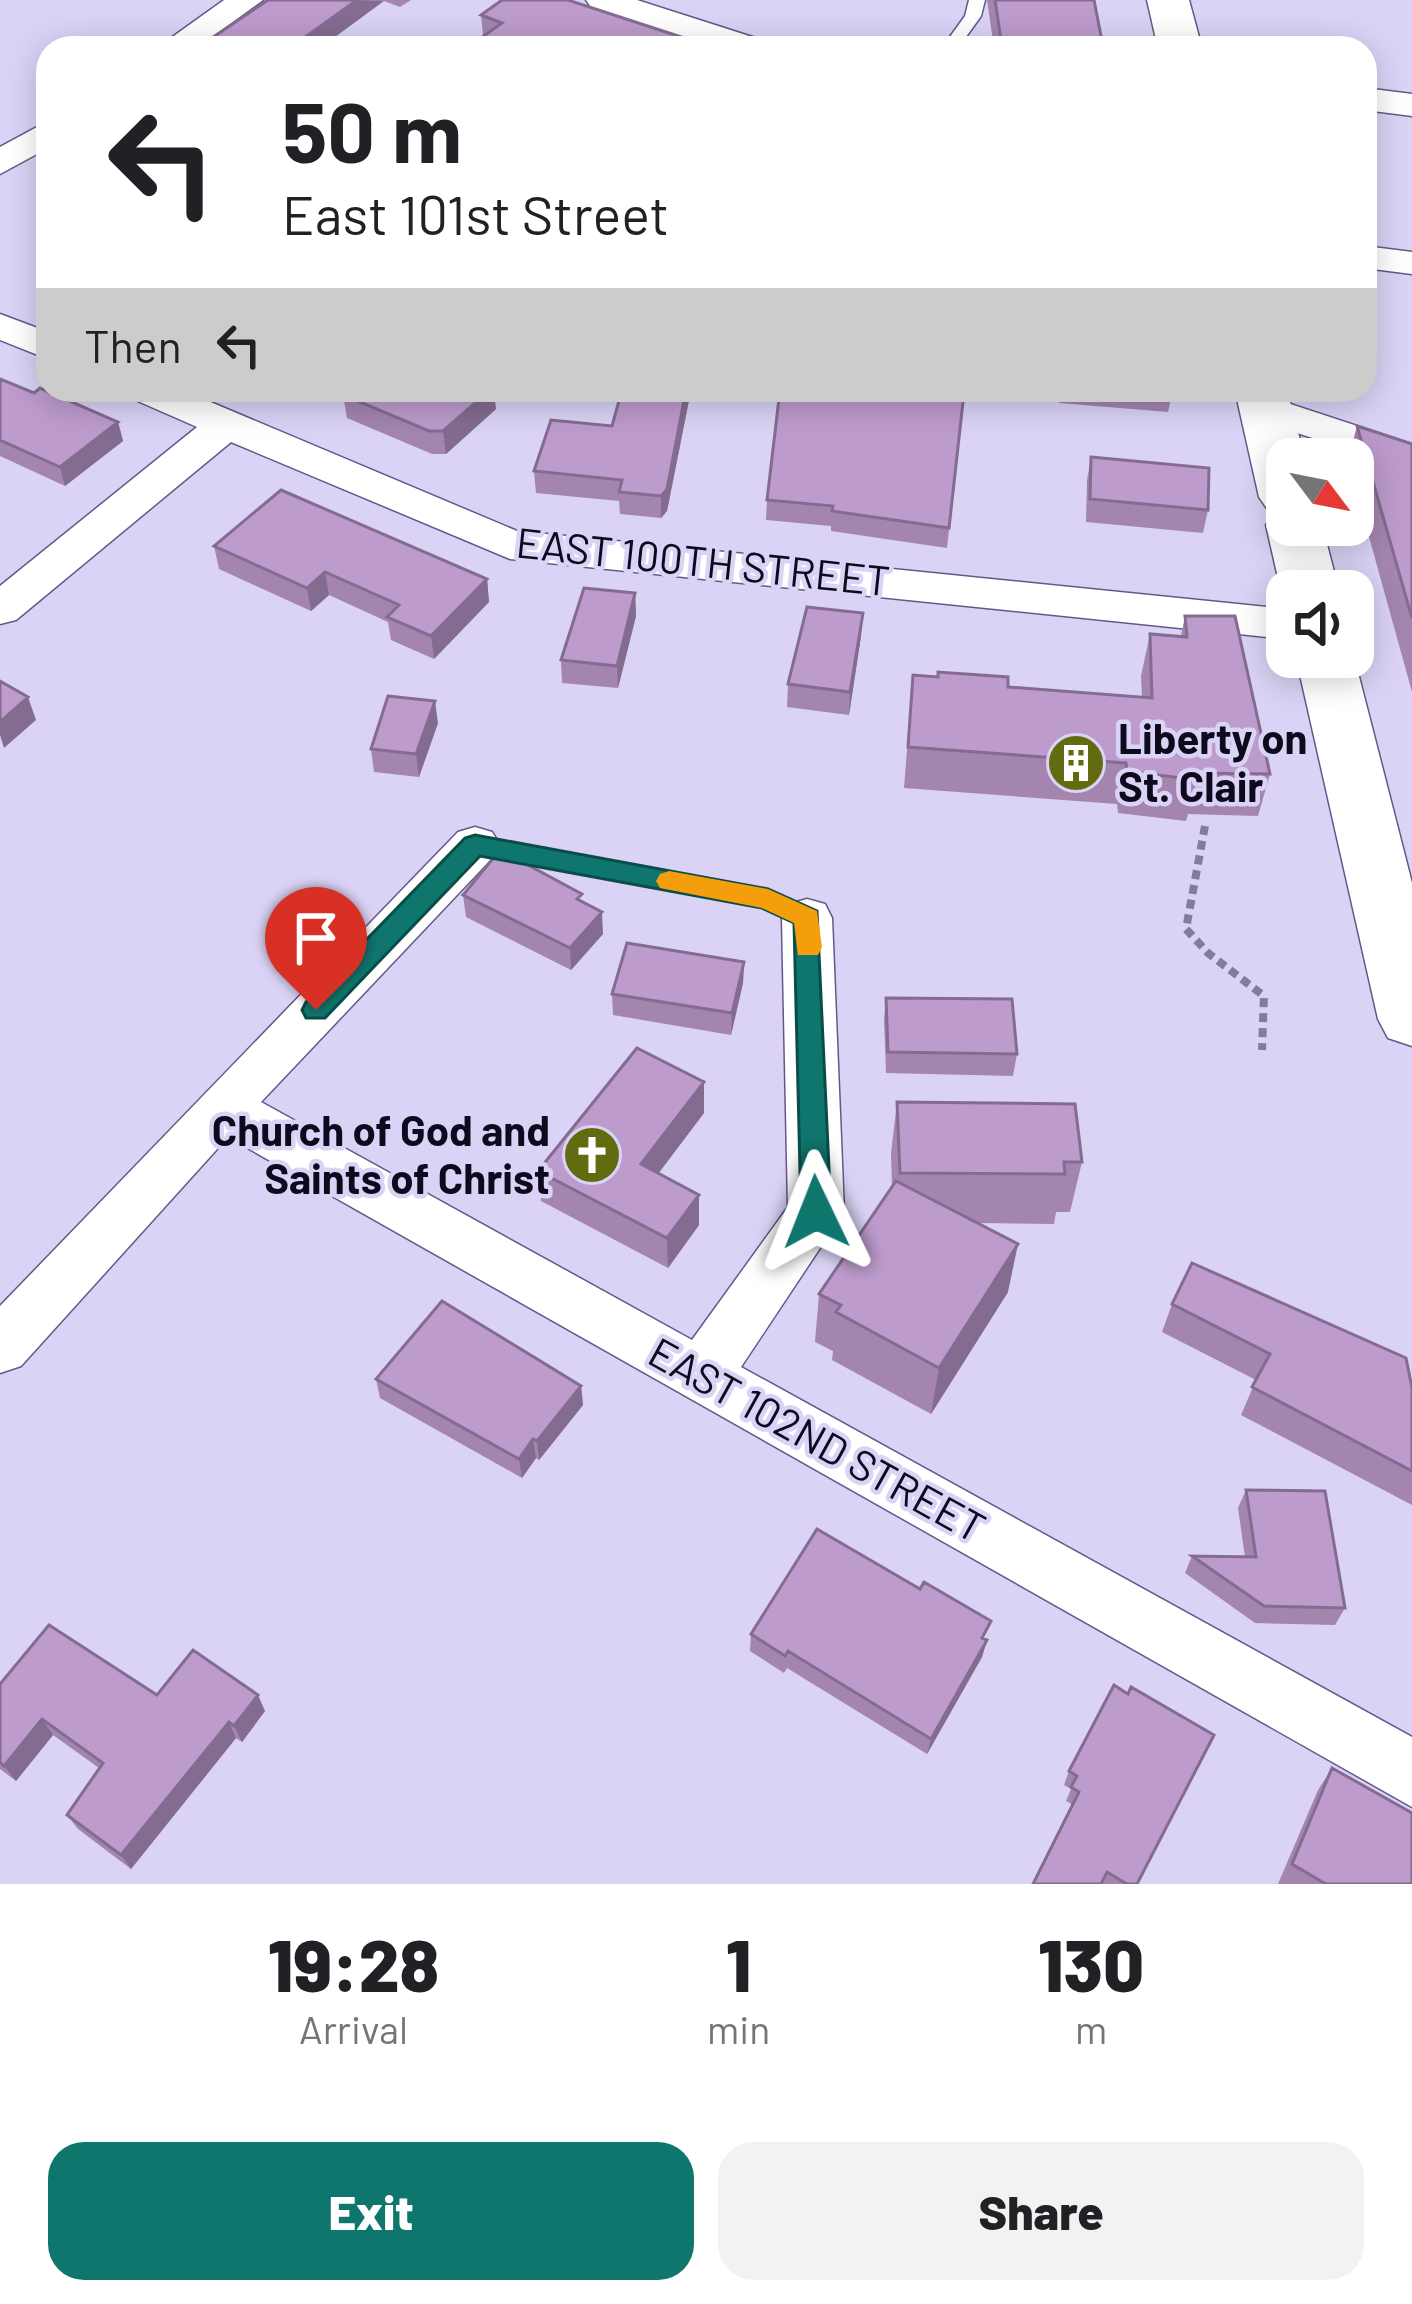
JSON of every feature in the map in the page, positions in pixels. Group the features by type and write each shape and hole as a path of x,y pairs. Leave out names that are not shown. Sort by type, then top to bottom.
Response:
{"main road":[{"path":"1168,0 1177,36"},
{"path":"1263,402 1272,438"},
{"path":"1331,678 1411,1009"}],"street":[{"path":"192,36 246,0"},
{"path":"603,0 716,36"},
{"path":"1377,101 1412,105"},
{"path":"0,164 36,140"},
{"path":"1377,259 1412,263"},
{"path":"0,326 36,342"},
{"name":"EAST 100TH STREET","path":"176,402 510,544 1266,623"},
{"path":"1268,402 1412,458"},
{"path":"0,609 227,424"},
{"path":"0,1347 222,1107 475,845"},
{"path":"702,1375 816,1212 807,918"},
{"name":"EAST 102ND STREET","path":"222,1107 1412,1774"}],"lane":[{"path":"959,36 973,16 977,0"},
{"path":"475,845 768,899 807,918"}],"path":[{"path":"1205,826 1186,928 1208,953 1264,996 1262,1049"}],"building":[{"path":"268,0 357,0 307,36 215,36"},
{"path":"502,0 568,0 678,36 484,36 502,23 481,15"},
{"path":"995,0 1094,0 1101,36 1000,36"},
{"path":"0,379 36,391 36,402 72,402 118,422 60,467 0,440"},
{"path":"360,402 476,402 443,431 429,431"},
{"path":"619,402 684,402 667,489 661,496 619,492 622,480 534,471 551,420 612,426"},
{"path":"779,402 963,402 949,528 832,511 833,506 767,500"},
{"path":"1357,426 1412,444 1412,618 1374,485 1374,438 1360,438"},
{"path":"1091,457 1209,468 1208,510 1090,499"},
{"path":"281,490 487,579 431,636 387,617 399,605 325,572 307,588 214,546"},
{"path":"584,588 635,593 617,666 561,660"},
{"path":"807,607 863,613 850,692 788,684"},
{"path":"1185,616 1235,616 1270,774 1193,773 1196,780 1127,771 1126,763 908,747 913,675 1008,677 1008,687 1152,698 1150,634 1187,637"},
{"path":"0,681 28,697 0,722"},
{"path":"388,696 435,701 416,754 371,749"},
{"path":"500,850 582,894 577,899 602,912 570,948 463,895"},
{"path":"627,943 744,962 732,1013 612,994"},
{"path":"886,998 1012,999 1017,1054 888,1052"},
{"path":"637,1048 704,1082 641,1164 699,1195 667,1238 538,1171"},
{"path":"897,1102 1075,1104 1082,1162 1064,1162 1065,1174 900,1173"},
{"path":"896,1181 1018,1244 939,1368 836,1312 841,1305 819,1294"},
{"path":"1192,1263 1406,1358 1412,1388 1412,1471 1252,1387 1270,1354 1172,1304"},
{"path":"442,1301 581,1386 519,1459 376,1379"},
{"path":"1246,1490 1325,1491 1345,1608 1264,1606 1192,1556 1256,1557"},
{"path":"817,1529 920,1589 924,1582 991,1621 982,1638 987,1640 931,1739 788,1651 785,1656 751,1634"},
{"path":"49,1625 157,1695 193,1650 258,1695 234,1726 229,1722 121,1855 67,1815 103,1763 42,1719 4,1766 0,1762 0,1684"},
{"path":"1114,1685 1128,1694 1131,1687 1214,1735 1137,1884 1127,1884 1107,1872 1101,1884 1033,1884 1079,1792 1071,1787 1077,1776 1069,1771"},
{"path":"1332,1768 1412,1813 1412,1884 1326,1884 1292,1864"}],"slow traffic":[{"path":"669,881 768,899 807,918 808,947"}],"place":[{"name":"Liberty on St. Clair","path":"1076,763"},
{"name":"Church of God and Saints of Christ","path":"592,1155"}],"route":[{"path":"316,1010 475,845 768,899 807,918 816,1212"}]}
